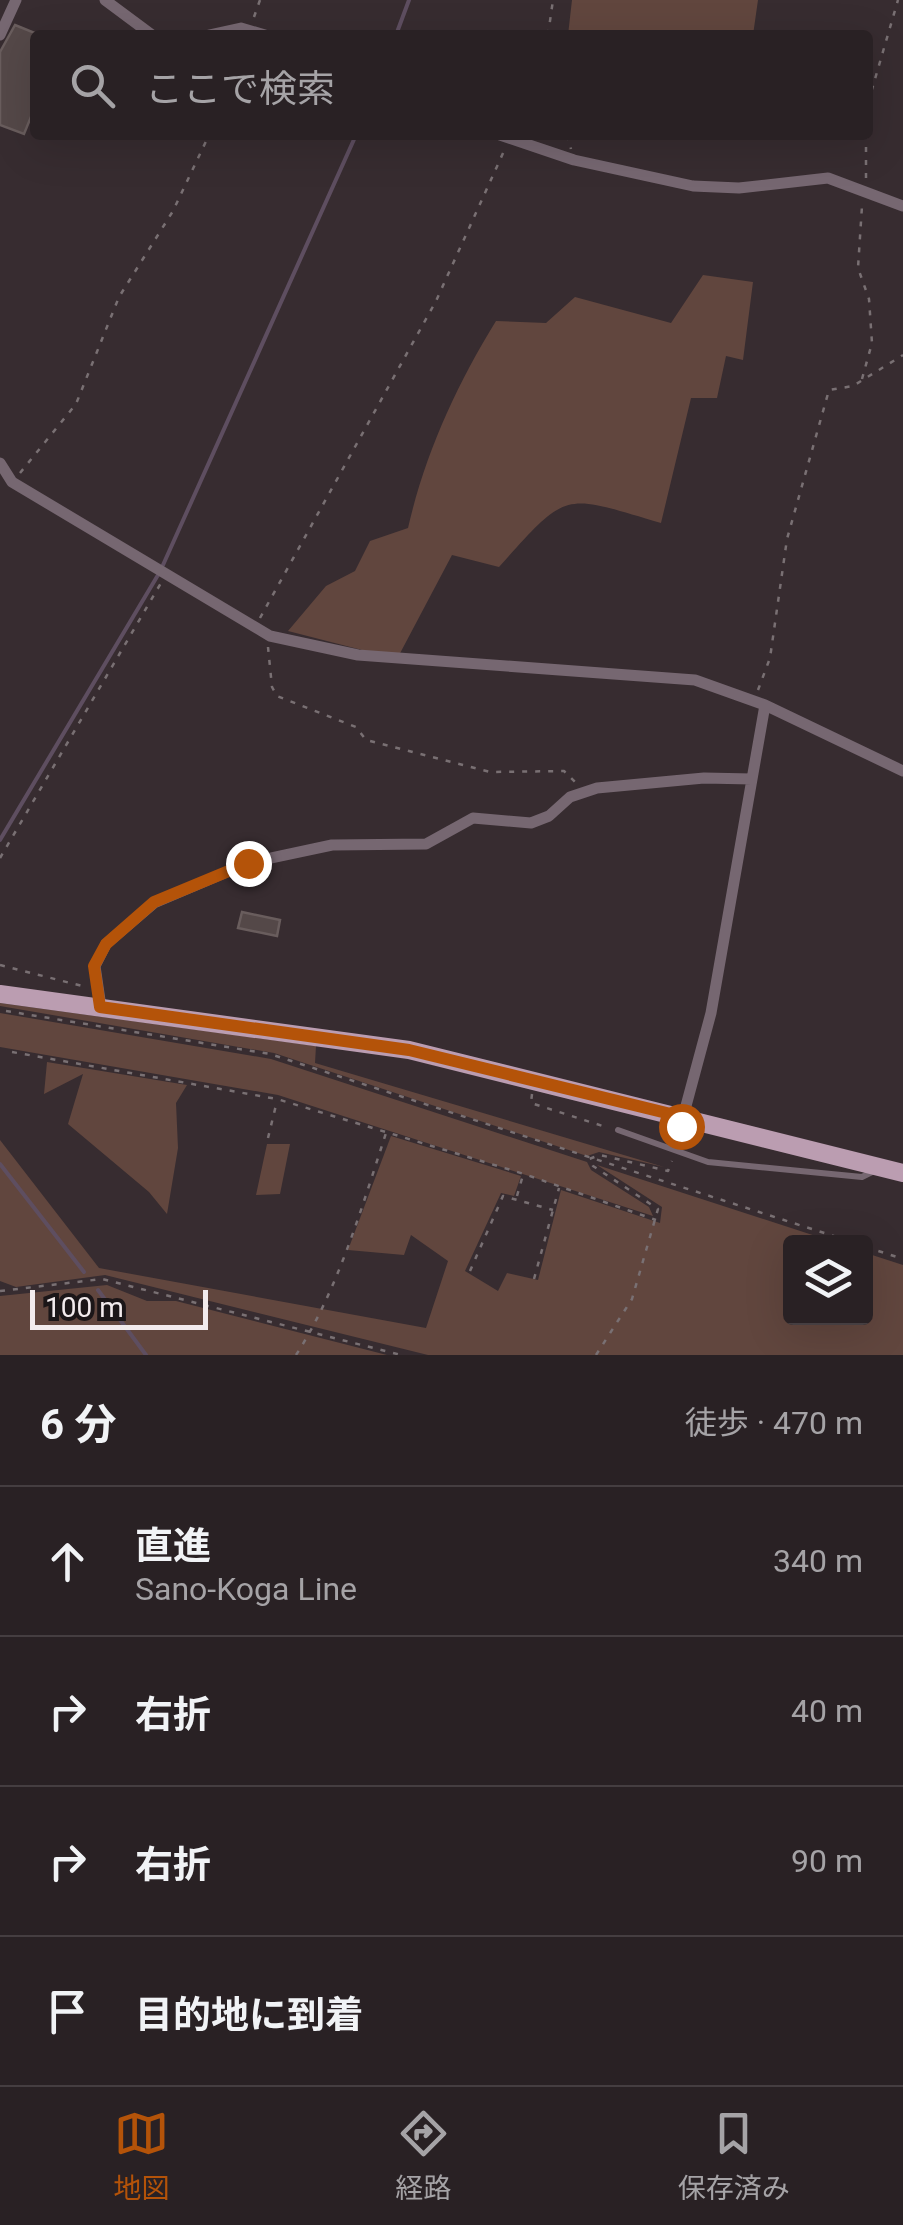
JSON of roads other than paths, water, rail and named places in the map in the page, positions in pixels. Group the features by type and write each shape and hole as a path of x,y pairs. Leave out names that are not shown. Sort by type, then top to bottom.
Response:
{"main road":[{"path":"0,994 409,1050 903,1174"}],"street":[{"path":"0,35 16,0"},
{"path":"105,0 145,30"},
{"path":"514,140 574,160 692,186 739,188 828,178 903,206"},
{"path":"0,463 12,482 270,636 358,656 695,680 759,703 903,771"},
{"path":"683,1117 712,1013 752,779 759,703"},
{"path":"100,1007 98,956 136,916 166,896 227,870 332,846 426,844 473,818 531,824 578,793 667,780 752,779"}],"lane":[{"path":"675,1150 683,1117"},
{"path":"618,1130 708,1162 747,1168 862,1177 880,1168"}],"waterway":[{"path":"398,30 409,0"},
{"path":"163,565 354,140"},
{"path":"0,840 158,575"},
{"path":"0,1164 84,1272"},
{"path":"98,1290 146,1355"}]}
